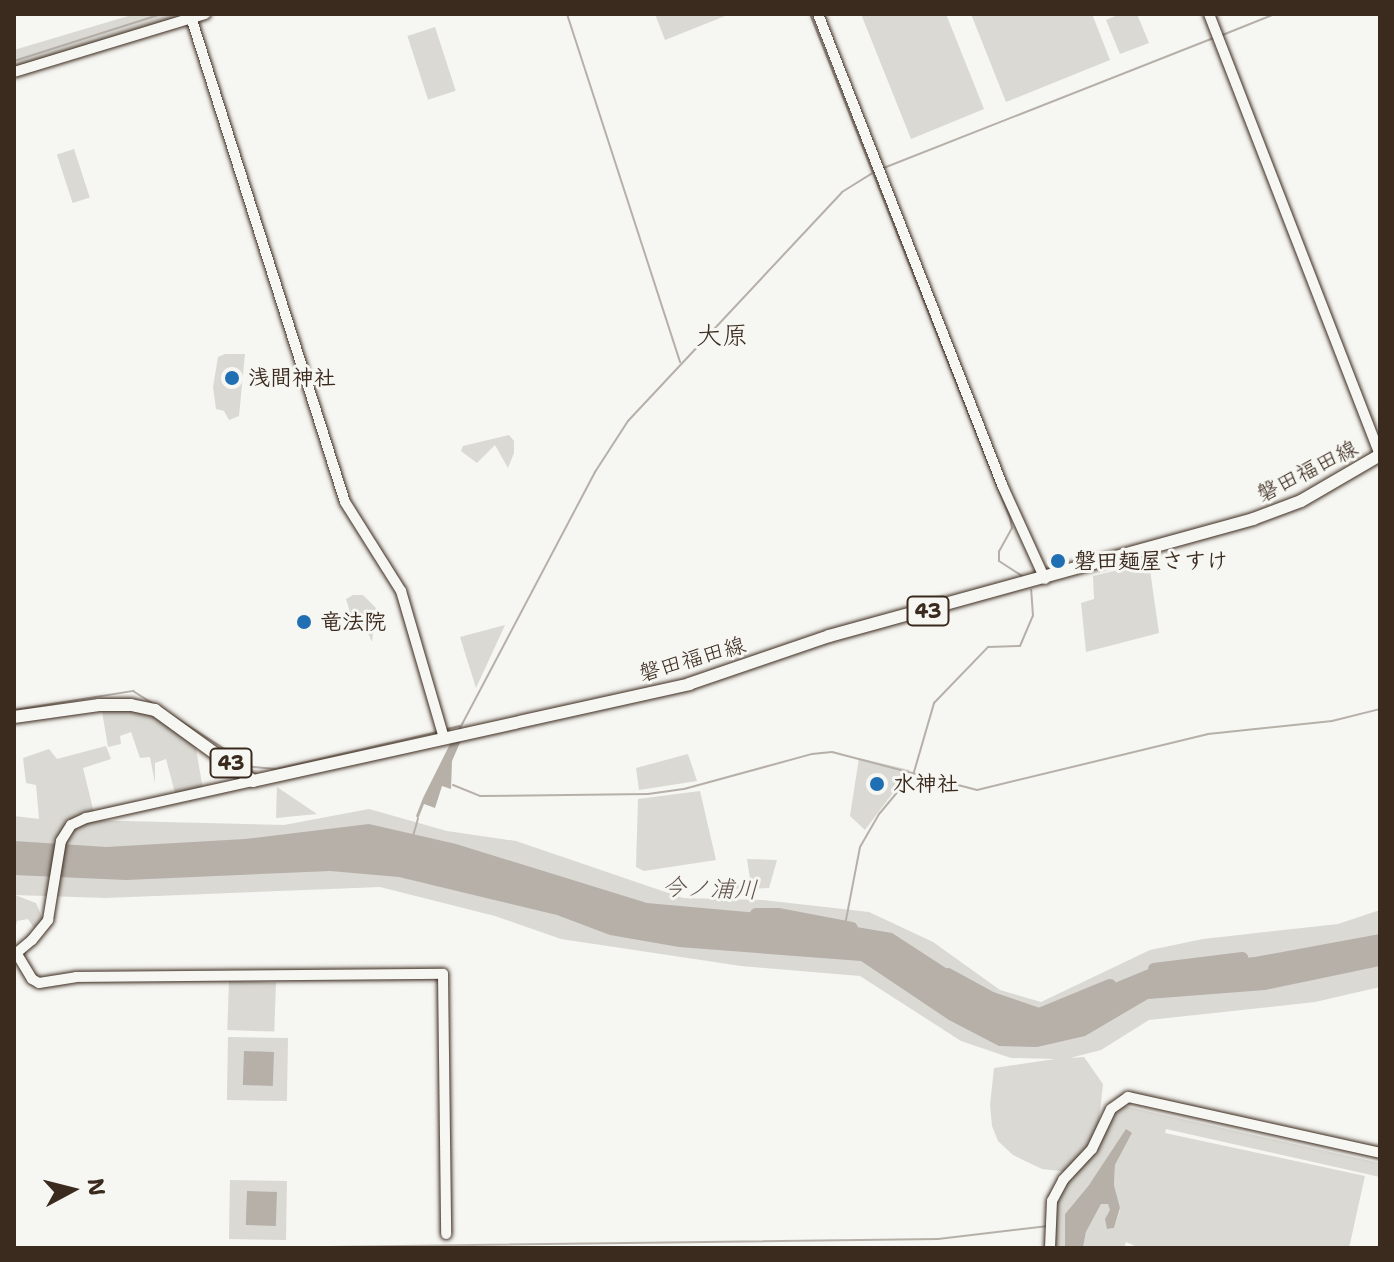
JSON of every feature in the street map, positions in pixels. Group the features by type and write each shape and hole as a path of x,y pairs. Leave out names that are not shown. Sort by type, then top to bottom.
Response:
{"main road":[{"name":"磐田福田線","path":"253,781 689,684 850,630 1045,579 1253,519 1323,490 1380,456"},
{"name":"43","path":"14,717 99,705 131,705 155,710 253,781"}],"street":[{"path":"14,72 205,14"},
{"path":"818,14 1003,487 1045,579"},
{"path":"1209,14 1380,456"},
{"path":"191,16 343,496 401,591 454,736"},
{"path":"253,781 86,818 71,825 61,841 54,897 41,931 15,954 32,979 39,983 76,977 443,974 446,1234"},
{"path":"1050,1248 1052,1201 1063,1180 1092,1149 1111,1109 1128,1097 1380,1153"}],"shaded area":[{"path":"135,14 206,14 14,72 14,50"},
{"path":"655,14 730,14 665,40"},
{"path":"861,14 946,14 984,109 911,139"},
{"path":"971,14 1092,14 1110,60 1006,102"},
{"path":"1120,14 1137,14 1149,43 1120,54 1106,20"},
{"path":"435,27 456,91 428,100 407,36"},
{"path":"74,149 90,198 73,203 57,155"},
{"path":"245,354 239,416 229,420 224,411 216,409 213,387 218,357"},
{"path":"509,435 514,441 514,453 508,468 495,445 477,463 461,451 463,446"},
{"path":"1149,563 1159,633 1086,652 1081,603 1094,599 1093,576"},
{"path":"363,595 376,608 372,642 365,626 355,629 346,599"},
{"path":"505,625 476,688 460,637"},
{"path":"135,710 162,719 195,742 203,790 175,793 166,759 155,763 155,783 150,757 140,758 131,732 120,736 121,744 108,747 102,711"},
{"path":"462,738 452,761 451,789 442,786 435,808 424,804 418,819 416,816 423,798 452,740"},
{"path":"106,746 111,759 83,768 94,813 83,820 284,825 369,809 447,831 516,841 683,898 763,900 869,912 933,942 1000,990 1041,1002 1150,950 1203,939 1338,924 1380,910 1380,987 1315,1002 1149,1020 1101,1050 1070,1058 1084,1057 1103,1084 1098,1129 1074,1167 1091,1151 1114,1115 1124,1106 1380,1163 1380,1177 1166,1129 1165,1133 1365,1176 1349,1248 1140,1248 1126,1242 1124,1248 1083,1248 1086,1232 1101,1204 1108,1203 1111,1210 1107,1229 1114,1228 1120,1210 1114,1185 1115,1165 1132,1133 1065,1214 1065,1248 1053,1248 1056,1203 1070,1172 1042,1169 1013,1155 998,1141 992,1126 990,1105 994,1068 1055,1059 1011,1058 961,1041 860,976 741,966 561,939 495,916 380,887 105,898 15,895 36,903 43,920 34,928 28,919 17,921 14,934 14,816 39,819 36,785 26,783 23,758 49,749 57,759"},
{"path":"688,754 697,781 639,790 636,768"},
{"path":"859,758 910,770 865,830 850,816"},
{"path":"277,787 317,814 276,818"},
{"path":"700,791 716,860 644,871 636,867 638,799"},
{"path":"369,824 456,844 647,903 791,916 892,933 992,998 1039,1014 1156,966 1255,957 1380,934 1380,966 1265,990 1148,999 1085,1036 1037,1047 999,1046 949,1020 861,961 679,947 610,935 557,915 399,877 330,871 126,880 14,875 14,841 106,847 245,839"},
{"path":"747,859 777,860 769,888 733,889 733,886 744,885 750,879"},
{"path":"229,981 276,983 274,1032 227,1030"},
{"path":"228,1037 288,1038 287,1101 227,1100"},
{"path":"244,1051 274,1052 273,1086 243,1085"},
{"path":"1126,1129 1132,1133 1115,1165 1114,1185 1120,1208 1114,1228 1107,1229 1105,1219 1110,1210 1108,1204 1101,1204 1086,1232 1083,1248 1065,1248 1065,1214 1089,1185"},
{"path":"230,1180 287,1181 286,1240 229,1239"},
{"path":"247,1191 277,1192 276,1226 246,1225"}],"waterway":[{"path":"14,61 161,14"},
{"path":"567,14 680,362"},
{"path":"810,14 1010,518 1012,528 999,551 999,561 1024,577"},
{"path":"1220,36 1275,14"},
{"path":"881,169 1214,38"},
{"path":"459,730 595,472 628,421 842,192 876,171"},
{"path":"845,925 860,847 880,813 914,772 934,703 988,647 1020,646 1033,616 1031,590"},
{"path":"14,710 133,691 253,767 276,769 437,732"},
{"path":"453,785 480,796 648,794 684,789 812,754 832,752 977,790 1208,734 1332,721 1380,709"},
{"path":"447,729 460,726"},
{"path":"413,836 418,819"},
{"name":"今ノ浦川","path":"756,914 778,914 852,928"},
{"name":"今ノ浦川","path":"1154,969 1242,958"},
{"name":"今ノ浦川","path":"948,974 992,998 1039,1014 1110,985"},
{"path":"250,1248 938,1239 1048,1226"},
{"path":"14,1248 130,1248"}],"place":[{"name":"浅間神社","path":"232,378"},
{"name":"磐田麺屋さすけ","path":"1058,561"},
{"name":"竜法院","path":"304,622"},
{"name":"水神社","path":"877,784"}],"district":[{"name":"大原","path":"722,335"}]}
